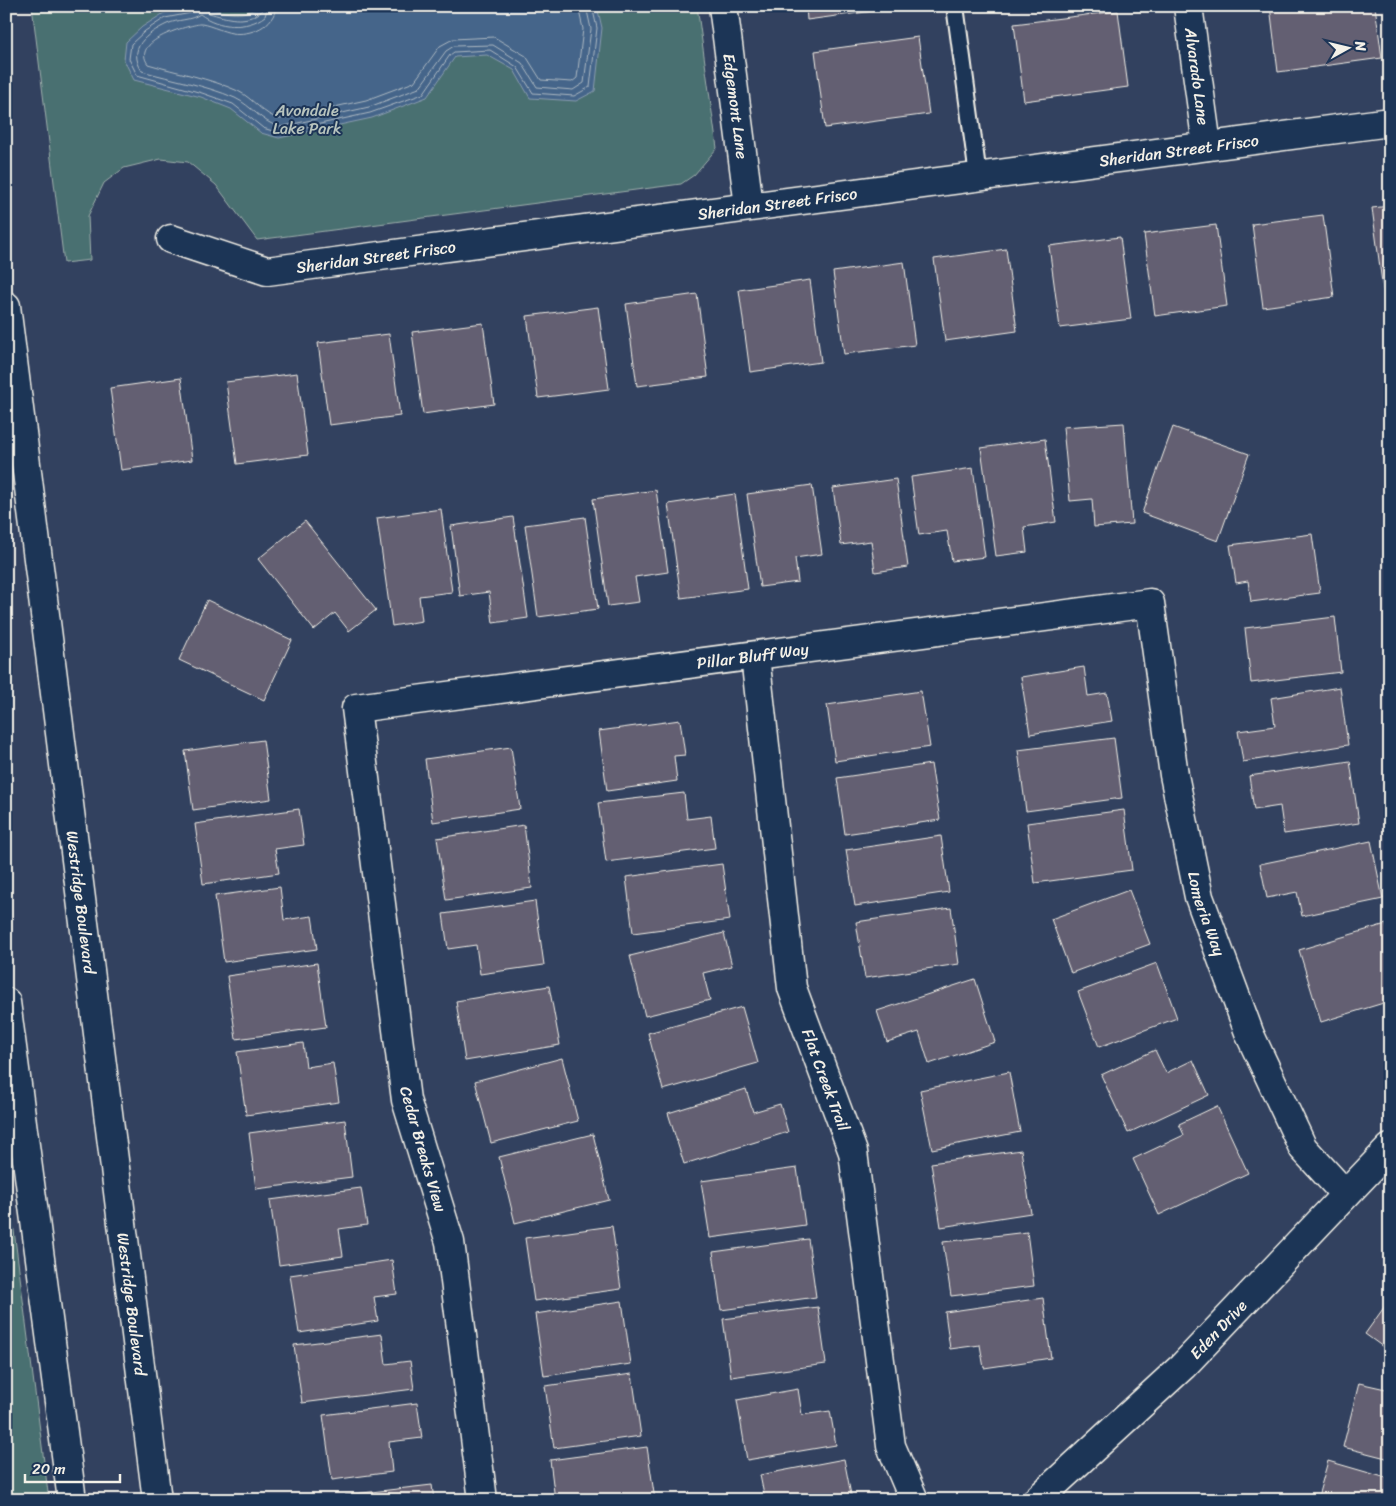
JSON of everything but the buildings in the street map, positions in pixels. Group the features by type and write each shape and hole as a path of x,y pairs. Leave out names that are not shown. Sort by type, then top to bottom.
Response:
{"street":[{"name":"Edgemont Lane","path":"723,6 749,206"},
{"name":"Alvarado Lane","path":"1188,6 1207,146"},
{"name":"Sheridan Street Frisco","path":"171,239 267,272 749,206 1390,122"},
{"name":"Westridge Boulevard","path":"6,306 157,1500"},
{"name":"Pillar Bluff Way","path":"356,708 1150,604"},
{"name":"Lomeria Way","path":"1150,604 1174,775 1199,897 1250,1035 1303,1148 1345,1194"},
{"name":"Flat Creek Trail","path":"755,656 792,988 853,1152 890,1446 914,1500"},
{"name":"Cedar Breaks View","path":"356,708 406,1100 450,1242 483,1500"},
{"path":"6,1002 72,1500"},
{"name":"Eden Drive","path":"1037,1500 1182,1366 1390,1148"}],"lane":[{"path":"955,6 978,176"}],"green space":[{"name":"Avondale Lake Park","path":"32,6 697,6 717,148 694,175 681,184 257,240 216,185 188,162 161,159 124,168 104,183 88,216 90,260 64,263"},
{"path":"6,1169 49,1500 6,1500"}],"water":[{"path":"202,6 225,12 239,13 253,10 260,6 597,6 602,28 595,91 576,101 530,98 514,70 487,55 455,57 427,97 372,118 279,138 261,133 231,109 201,97 134,80 124,60 126,42 142,27 164,13"}]}
